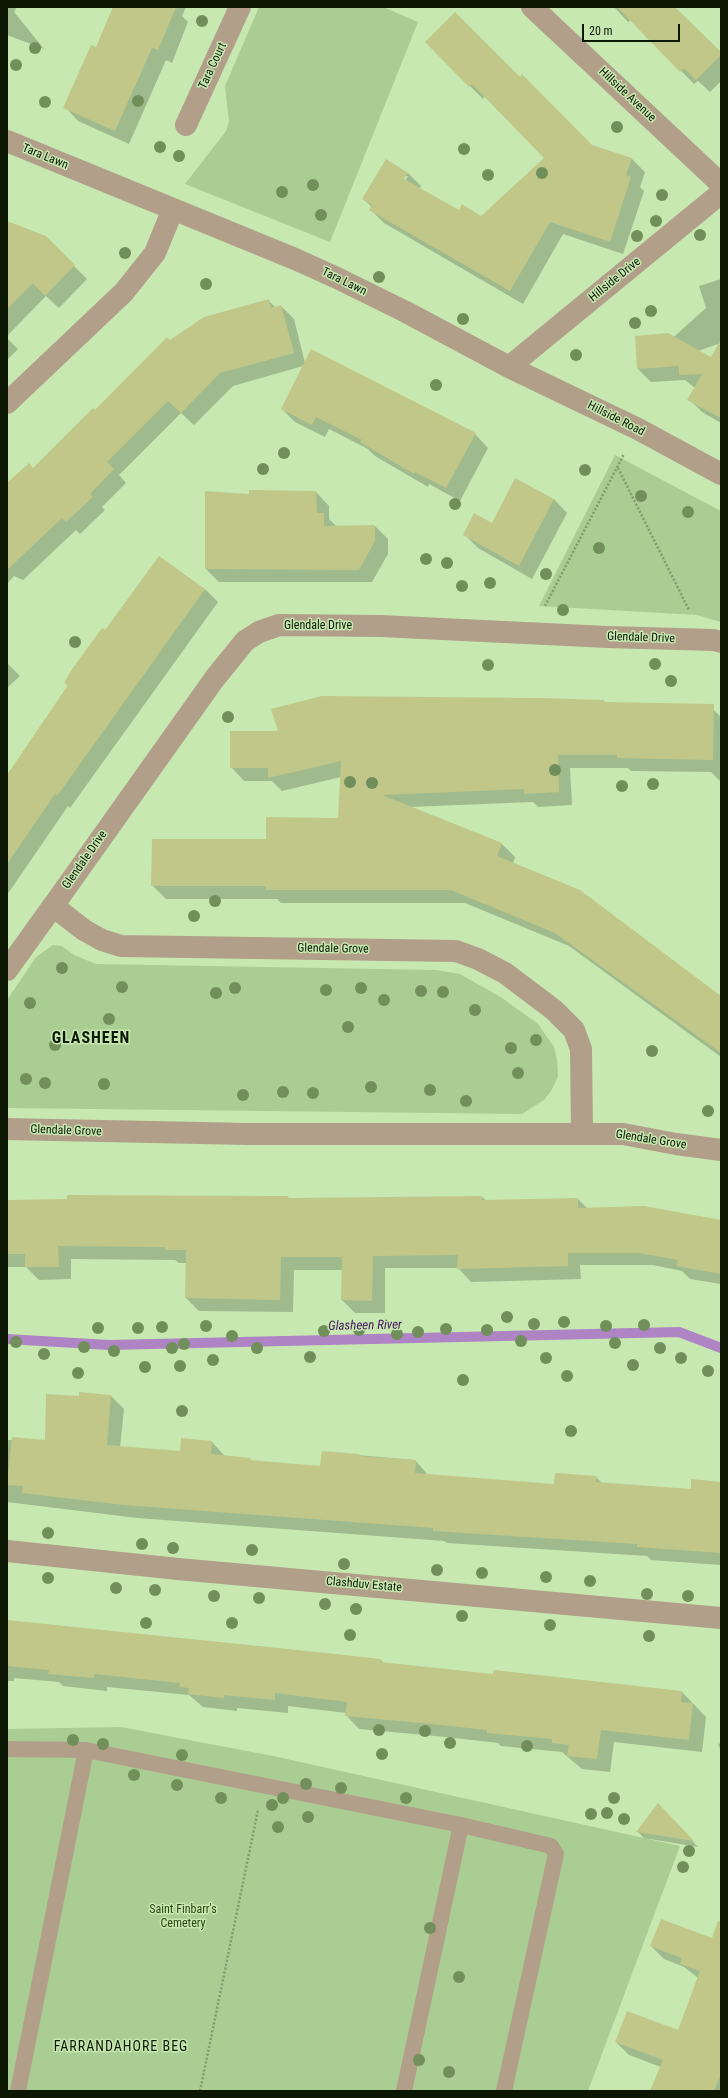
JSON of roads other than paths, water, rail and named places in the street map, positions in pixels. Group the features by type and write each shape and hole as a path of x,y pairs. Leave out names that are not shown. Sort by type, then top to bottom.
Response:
{"street":[{"name":"Tara Court","path":"186,125 240,7"},
{"name":"Hillside Avenue","path":"532,7 721,184"},
{"name":"Tara Lawn","path":"7,141 337,278 406,312 508,368"},
{"name":"Hillside Drive","path":"508,368 721,193"},
{"path":"7,403 124,292 155,253 173,209"},
{"name":"Hillside Road","path":"508,368 638,429 721,474"},
{"name":"Glendale Drive","path":"53,906 215,678 245,641 259,632 279,626 306,625 712,641"},
{"path":"7,970 53,906"},
{"name":"Glendale Grove","path":"53,906 84,930 102,940 122,946 437,950 456,951 478,959 505,973 535,995 554,1010 574,1030 582,1049 582,1133"},
{"name":"Glendale Grove","path":"7,1129 336,1135 623,1134 676,1144 721,1150"},
{"name":"Clashduv Estate","path":"7,1551 721,1618"}],"lane":[{"path":"7,1749 86,1750 461,1825 551,1846 556,1854 504,2091"},
{"path":"18,2091 86,1750"},
{"path":"404,2091 461,1825"}],"waterway":[{"name":"Glasheen River","path":"7,1339 109,1345 679,1332 721,1348"}],"district":[{"name":"GLASHEEN","path":"91,1039"},
{"name":"FARRANDAHORE BEG","path":"121,2047"}],"park label":[{"name":"Saint Finbarr's Cemetery","path":"183,1917"}]}
